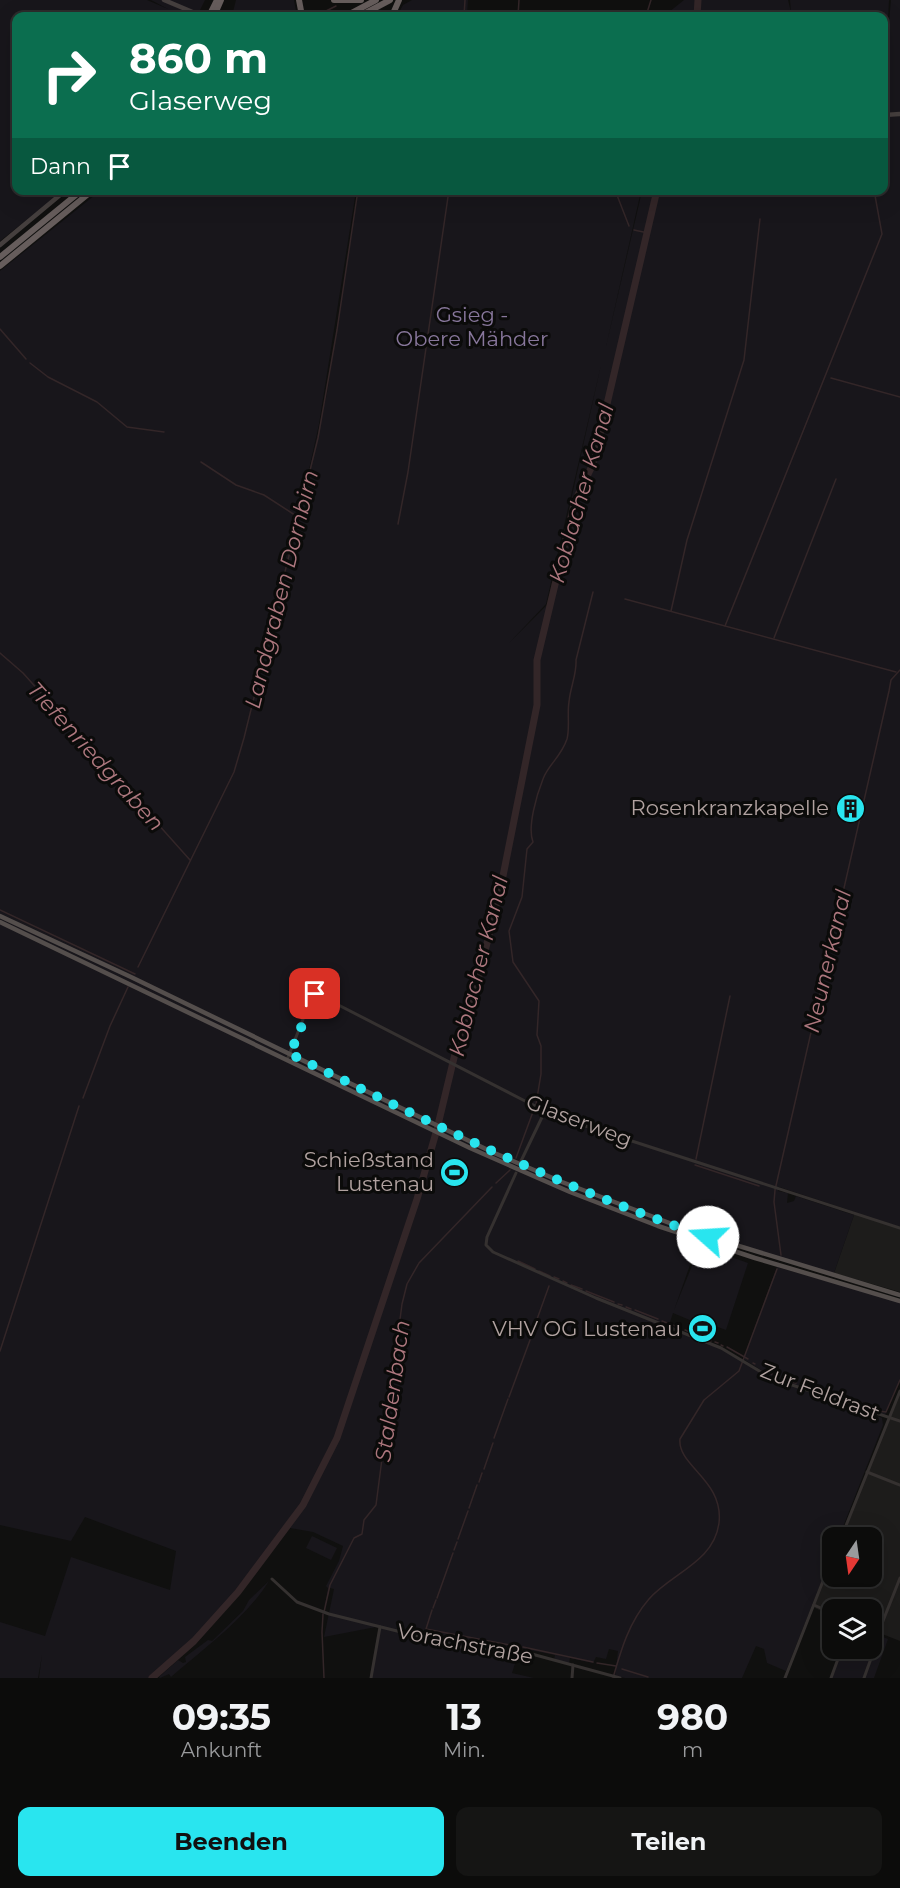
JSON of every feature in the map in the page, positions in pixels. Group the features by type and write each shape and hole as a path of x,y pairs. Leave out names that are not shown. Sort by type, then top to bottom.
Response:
{"highway":[{"path":"334,0 361,0"},
{"path":"354,12 376,0"},
{"path":"368,12 390,0"},
{"path":"0,257 76,195"},
{"path":"0,266 87,195"}],"main road":[{"path":"164,0 192,12"},
{"path":"0,245 60,195"},
{"path":"0,916 290,1054 546,1182 658,1226 900,1301"},
{"path":"0,922 130,979 287,1060 424,1122"},
{"path":"445,1133 658,1220 754,1252 900,1295"}],"street":[{"name":"Glaserweg","path":"290,1054 315,994 544,1111 900,1228"},
{"path":"287,1060 290,1054"},
{"path":"521,1161 544,1111"},
{"name":"Zur Feldrast","path":"516,1173 487,1237 488,1249 568,1286 721,1348 777,1380 900,1421"},
{"path":"845,1527 900,1390"},
{"path":"867,1472 900,1485"},
{"path":"882,1623 900,1578"},
{"name":"Vorachstraße","path":"272,1580 292,1598 309,1608 465,1648 515,1650 619,1678"},
{"path":"785,1678 822,1584"},
{"path":"814,1605 822,1609"},
{"name":"Vorachstraße","path":"371,1678 380,1628"},
{"path":"831,1678 838,1659"},
{"path":"864,1678 871,1659"},
{"path":"572,1678 573,1665"}],"shaded area":[{"path":"855,1212 900,1227 900,1292 834,1273"},
{"path":"900,1391 900,1641 882,1634 882,1599 822,1599 822,1611 813,1607 822,1584 822,1587 882,1587 882,1527 845,1527"}],"green space":[{"path":"0,0 147,0 168,9 151,0 205,0 199,12 12,12 12,195 58,195 0,241"},
{"path":"236,0 294,0 296,12 233,12"},
{"path":"412,0 468,0 467,12 399,12 403,5"},
{"path":"684,0 788,0 791,12 669,12"},
{"path":"790,0 889,0 888,20 888,12 791,12"},
{"path":"891,0 900,0 900,112 888,113 888,21"},
{"name":"Gsieg - Obere Mähder","path":"900,116 900,1227 779,1187 778,1191 788,1193 787,1203 794,1201 796,1196 854,1215 834,1273 700,1237 674,1310 700,1246 748,1263 726,1330 702,1321 697,1323 673,1313 669,1325 726,1352 771,1379 882,1418 883,1425 843,1527 822,1527 822,1580 786,1671 767,1663 764,1649 756,1646 742,1678 625,1678 615,1676 618,1651 609,1649 606,1659 596,1657 593,1663 570,1658 569,1663 554,1660 555,1655 520,1648 512,1673 534,1678 371,1678 381,1626 324,1637 334,1589 330,1588 324,1611 328,1588 326,1586 339,1561 343,1546 313,1532 290,1528 320,1478 344,1424 404,1248 441,1125 438,1123 385,1291 340,1424 323,1465 298,1509 218,1613 179,1653 150,1678 39,1678 42,1655 38,1678 0,1678 0,1622 45,1636 71,1557 170,1590 176,1551 85,1517 71,1541 0,1525 0,271 95,195 355,195 319,424 299,515 327,393 357,195 640,195 605,351 641,195 888,195 888,117","holes":["601,365 548,604 509,643 546,604"]},
{"path":"777,1267 900,1302 900,1380 885,1415 774,1378 743,1359"},
{"path":"312,1536 337,1548 331,1560 306,1548"},
{"path":"269,1581 260,1595 237,1620 211,1643 171,1677 169,1674 159,1677 178,1660 186,1662 185,1657 208,1640 212,1641 243,1611 249,1600"},
{"path":"882,1637 888,1639 882,1656"},
{"path":"837,1659 881,1659 874,1678 830,1678"}],"waterway":[{"path":"464,12 465,0"},
{"path":"518,12 519,0"},
{"path":"647,12 651,0"},
{"name":"Koblacher Kanal","path":"697,12 698,0"},
{"path":"324,12 336,6"},
{"name":"Landgraben Dornbirn","path":"138,967 234,772 244,738 318,438 357,195"},
{"path":"398,524 408,472 448,195"},
{"path":"617,195 629,226"},
{"name":"Koblacher Kanal","path":"152,1678 194,1641 238,1592 303,1505 337,1438 417,1199 459,1037 477,984 501,886 537,705 537,660 575,501 593,464 656,195"},
{"path":"725,626 882,234 875,195"},
{"path":"671,611 687,540 744,360 760,219"},
{"path":"634,230 648,233"},
{"path":"0,329 26,359"},
{"path":"30,363 48,377 97,402 127,427 164,432"},
{"path":"831,378 900,397"},
{"path":"201,462 236,485 264,495 298,517"},
{"path":"774,638 836,479"},
{"name":"Staldenbach","path":"536,1104 541,1074 541,1046 537,1035 539,1001 513,962 509,931 522,897 527,849 533,842 531,828 538,793 545,774 567,739 568,706 576,660 593,592"},
{"path":"625,599 896,672"},
{"name":"Tiefenriedgraben","path":"0,653 23,673 190,860"},
{"name":"Neunerkanal","path":"781,1255 774,1202 775,1190 891,680 900,670"},
{"path":"0,910 135,974"},
{"name":"Landgraben Dornbirn","path":"83,1098 110,1026 128,987"},
{"path":"696,1159 730,996"},
{"name":"Landgraben Dornbirn","path":"0,1351 79,1106"},
{"name":"Staldenbach","path":"516,1158 534,1109"},
{"path":"695,1165 759,1186"},
{"name":"Staldenbach","path":"496,1183 510,1170"},
{"name":"Staldenbach","path":"324,1612 330,1585 354,1538 362,1534 364,1520 376,1505 402,1304 407,1284 419,1263 492,1187"},
{"path":"518,1261 535,1269"},
{"name":"Neunerkanal","path":"613,1678 626,1637 642,1608 658,1590 701,1557 716,1536 719,1508 715,1496 681,1449 680,1439 704,1400 739,1371 777,1269"},
{"path":"539,1271 550,1276"},
{"path":"554,1277 559,1279"},
{"path":"563,1281 567,1283"},
{"path":"571,1285 582,1289"},
{"path":"536,1322 549,1286"},
{"path":"586,1291 614,1302"},
{"path":"618,1304 622,1305"},
{"path":"626,1307 631,1309"},
{"path":"635,1310 658,1319"},
{"path":"662,1321 678,1327"},
{"path":"531,1336 535,1325"},
{"path":"685,1330 700,1336"},
{"path":"704,1338 711,1341"},
{"path":"509,1397 530,1340"},
{"path":"727,1347 748,1359"},
{"path":"775,1376 779,1377"},
{"path":"783,1379 787,1380"},
{"path":"879,1411 886,1412 900,1380"},
{"path":"791,1382 796,1383"},
{"path":"800,1385 806,1387"},
{"path":"810,1388 815,1390"},
{"path":"819,1391 825,1393"},
{"path":"828,1394 833,1396"},
{"path":"837,1397 842,1399"},
{"path":"494,1438 508,1399"},
{"path":"845,1400 850,1401"},
{"path":"854,1403 858,1404"},
{"path":"862,1406 867,1407"},
{"path":"484,1469 493,1443"},
{"path":"479,1482 482,1473"},
{"path":"469,1508 477,1485"},
{"path":"458,1539 468,1511"},
{"path":"454,1550 457,1542"},
{"path":"437,1598 453,1553"},
{"path":"433,1608 436,1600"},
{"path":"432,1610 426,1629 515,1646"},
{"name":"Staldenbach","path":"323,1614 324,1678"},
{"path":"523,1647 593,1662"},
{"path":"597,1663 616,1666"},
{"path":"622,1669 648,1677"}],"place":[{"name":"Rosenkranzkapelle","path":"850,808"},
{"name":"Schießstand Lustenau","path":"455,1172"},
{"name":"VHV OG Lustenau","path":"702,1329"}],"route":[{"path":"315,994 290,1054 542,1174 634,1211 708,1237"}]}
